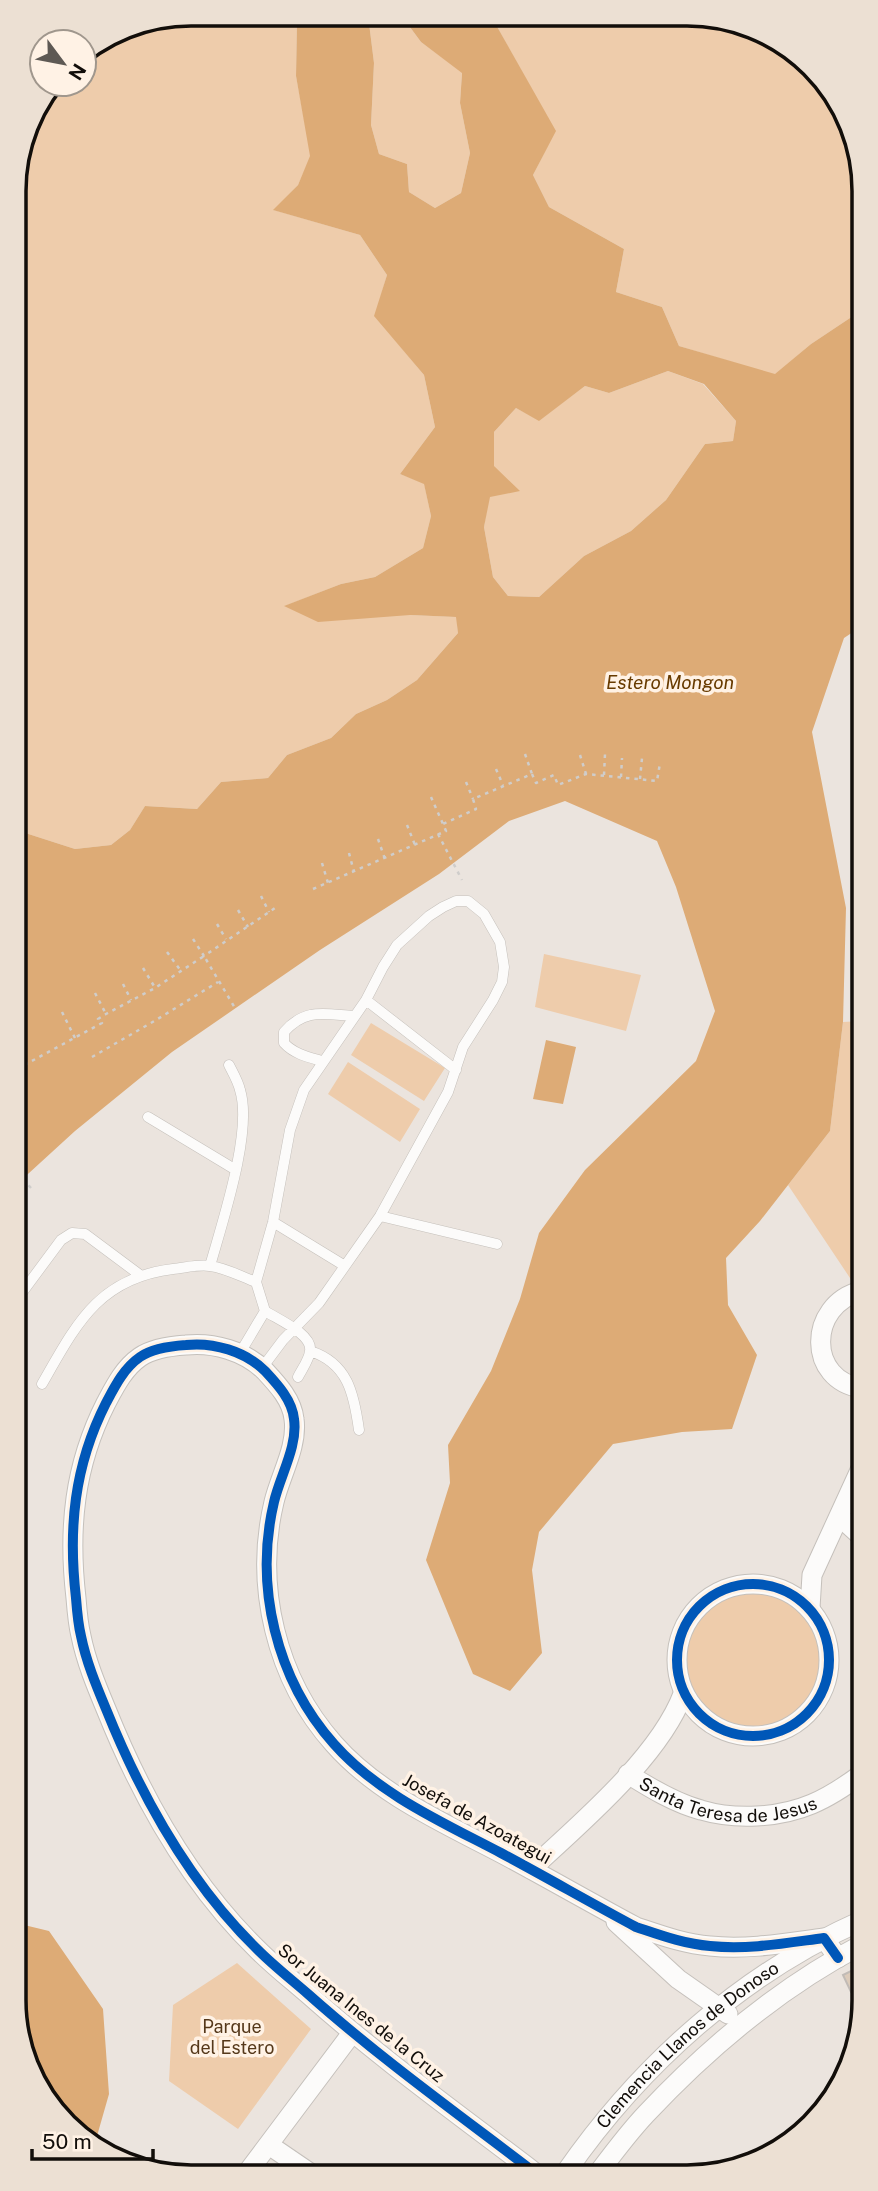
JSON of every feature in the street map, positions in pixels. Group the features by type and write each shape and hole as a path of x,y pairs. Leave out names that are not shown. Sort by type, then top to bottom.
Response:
{"street":[{"path":"851,1295 844,1297 832,1308 824,1322 821,1338 822,1354 830,1369 841,1380 851,1384"},
{"name":"Josefa de Azoategui","path":"140,1357 160,1348 203,1344 240,1353 262,1368 289,1399 295,1419 294,1436 273,1508 266,1567 268,1595 275,1631 295,1688 335,1746 385,1788 423,1812 636,1927 708,1946 746,1948 824,1938"},
{"name":"Sor Juana Ines de la Cruz","path":"140,1357 121,1376 95,1426 84,1457 73,1511 73,1574 80,1634 97,1687 126,1760 180,1852 216,1903 257,1950 352,2033 525,2165"},
{"path":"810,1608 812,1575 851,1491"},
{"path":"840,1517 851,1527"},
{"path":"788,1592 812,1575"},
{"path":"757,1583 788,1592 810,1608 826,1637 829,1663 824,1688 810,1711 789,1727 764,1736 738,1736 714,1727 703,1719 683,1694 677,1674 677,1647 687,1621 705,1600 730,1587 757,1583"},
{"path":"531,1869 581,1823 628,1774 676,1714 683,1694"},
{"path":"664,1731 703,1719"},
{"name":"Santa Teresa de Jesus","path":"628,1774 667,1796 700,1810 736,1817 794,1810 813,1804 851,1782"},
{"path":"603,1909 678,1979 743,2024"},
{"name":"Clemencia Llanos de Donoso","path":"572,2165 629,2093 718,2007 757,1978 824,1938 851,1926"},
{"path":"824,1938 838,1958"},
{"name":"Clemencia Llanos de Donoso","path":"605,2165 645,2115 706,2054 792,1987 851,1951"},
{"path":"253,2165 352,2033"},
{"path":"268,2145 298,2165"}],"lane":[{"path":"262,1368 294,1328 319,1303 380,1216 448,1092 463,1047 494,1000 502,982 504,967 500,942 491,923 468,901 456,901 429,916 397,945 366,1000 303,1090 295,1111 273,1222 256,1282 265,1311 283,1324 294,1328 310,1344 310,1351 298,1377"},
{"path":"366,1000 456,1070"},
{"path":"323,1061 300,1055 289,1048 284,1043 284,1032 293,1021 303,1016 353,1016"},
{"path":"210,1265 236,1170 243,1122 241,1091 229,1065"},
{"path":"148,1117 236,1170"},
{"path":"380,1216 497,1244"},
{"path":"273,1222 345,1266"},
{"path":"26,1287 61,1240 72,1233 85,1234 141,1275"},
{"path":"42,1384 69,1336 102,1296 119,1285 158,1271 210,1265 256,1282"},
{"path":"240,1353 265,1311"},
{"path":"310,1351 330,1359 346,1379 355,1403 359,1430"}],"path":[{"path":"525,754 536,783 554,775 558,785 586,774 657,781 660,763"},
{"path":"604,775 605,754"},
{"path":"580,755 586,774"},
{"path":"621,777 622,758"},
{"path":"639,779 642,758"},
{"path":"496,769 503,786"},
{"path":"472,799 532,774"},
{"path":"443,824 476,809 466,782"},
{"path":"313,889 446,831 430,797"},
{"path":"407,825 415,846"},
{"path":"438,834 462,880"},
{"path":"378,839 385,859"},
{"path":"349,853 354,872"},
{"path":"322,863 328,883"},
{"path":"261,896 269,912"},
{"path":"27,1064 102,1023 98,1019 155,988 278,906"},
{"path":"238,910 248,927"},
{"path":"217,924 227,941"},
{"path":"193,939 235,1008"},
{"path":"167,952 181,971"},
{"path":"143,968 155,988"},
{"path":"92,1057 218,982"},
{"path":"123,984 131,1000"},
{"path":"94,993 106,1014"},
{"path":"62,1012 75,1038"},
{"path":"26,1183 31,1188"}],"green space":[{"path":"497,26 687,26 719,29 760,43 778,54 811,82 824,100 835,118 846,149 852,191 852,317 811,344 775,375 679,346 662,307 616,292 624,249 549,207 533,175 555,131"},
{"path":"181,27 297,27 296,76 311,156 298,185 274,210 360,235 387,275 375,316 424,375 435,427 400,474 424,483 431,516 423,548 375,577 341,584 285,606 457,617 458,633 417,680 387,700 356,714 331,738 287,755 268,778 221,782 197,809 145,806 130,830 111,845 75,849 27,833 27,181 29,159 39,128 54,100 98,98 98,55 128,39 149,32"},
{"path":"369,27 410,27 421,42 462,72 460,103 470,153 461,193 435,208 409,192 407,164 379,154 371,125 374,63"},
{"path":"668,371 703,384 736,421 733,441 705,444 666,500 631,531 584,556 539,597 508,596 493,577 484,527 494,466 494,432 516,408 539,420 585,386 609,393"},
{"path":"544,954 641,975 626,1031 535,1007"},
{"path":"843,1022 852,1022 851,1280 788,1185 830,1131"},
{"path":"371,1023 445,1068 424,1101 351,1055"},
{"path":"348,1062 420,1109 400,1142 328,1094"},
{"path":"753,1584 782,1590 807,1606 823,1631 829,1660 823,1689 807,1714 782,1730 753,1736 724,1730 699,1714 683,1689 677,1660 683,1631 699,1606 724,1590"},
{"name":"Parque del Estero","path":"237,1963 311,2029 238,2129 169,2081 173,2005"}],"water":[{"name":"Estero Mongon","path":"497,26 556,131 533,175 549,207 624,249 616,292 662,307 679,346 775,374 811,344 852,317 852,633 844,638 812,732 846,908 843,1022 830,1131 760,1221 726,1258 728,1305 757,1355 732,1429 682,1432 613,1444 539,1532 532,1570 542,1653 510,1691 473,1674 426,1560 450,1483 448,1445 491,1371 520,1299 539,1233 585,1170 696,1061 715,1011 676,887 657,841 565,801 509,821 439,874 320,950 172,1052 75,1131 26,1175 27,833 75,849 111,845 130,830 145,806 197,809 221,782 268,778 287,755 331,738 356,714 387,700 417,680 458,633 456,617 410,615 318,622 284,606 341,584 375,577 423,548 431,516 424,484 400,474 435,427 424,375 374,316 387,275 360,235 273,210 298,185 310,156 296,76 297,27 369,27 374,63 371,125 379,154 407,164 409,192 435,208 461,193 470,153 460,103 462,73 421,42 410,27","holes":["668,371 704,384 736,421 733,441 705,444 666,500 631,531 584,556 539,597 508,596 493,577 484,527 490,497 520,491 494,466 494,432 516,408 539,421 585,386 609,393"]},
{"path":"546,1040 576,1047 563,1104 533,1099"},
{"path":"26,1925 49,1931 103,2009 109,2094 97,2135 67,2109 43,2073 28,2021"}],"building":[{"path":"851,1971 851,1992 843,1975"}],"cycle path":[{"path":"525,2165 363,2041 258,1950 210,1897 189,1868 135,1774 102,1700 86,1655 78,1617 73,1547 80,1474 95,1427 113,1390 125,1372 140,1357 156,1350 180,1345 196,1344 228,1349 257,1364 287,1399 293,1412 295,1429 274,1502 268,1534 269,1598 284,1661 297,1691 314,1718 351,1762 391,1793 435,1819 636,1927 681,1941 724,1947 824,1938 838,1958"},
{"path":"753,1584 782,1590 807,1606 823,1631 829,1660 823,1689 807,1714 782,1730 753,1736 724,1730 699,1714 683,1689 677,1660 683,1631 699,1606 724,1590 753,1584"}]}
